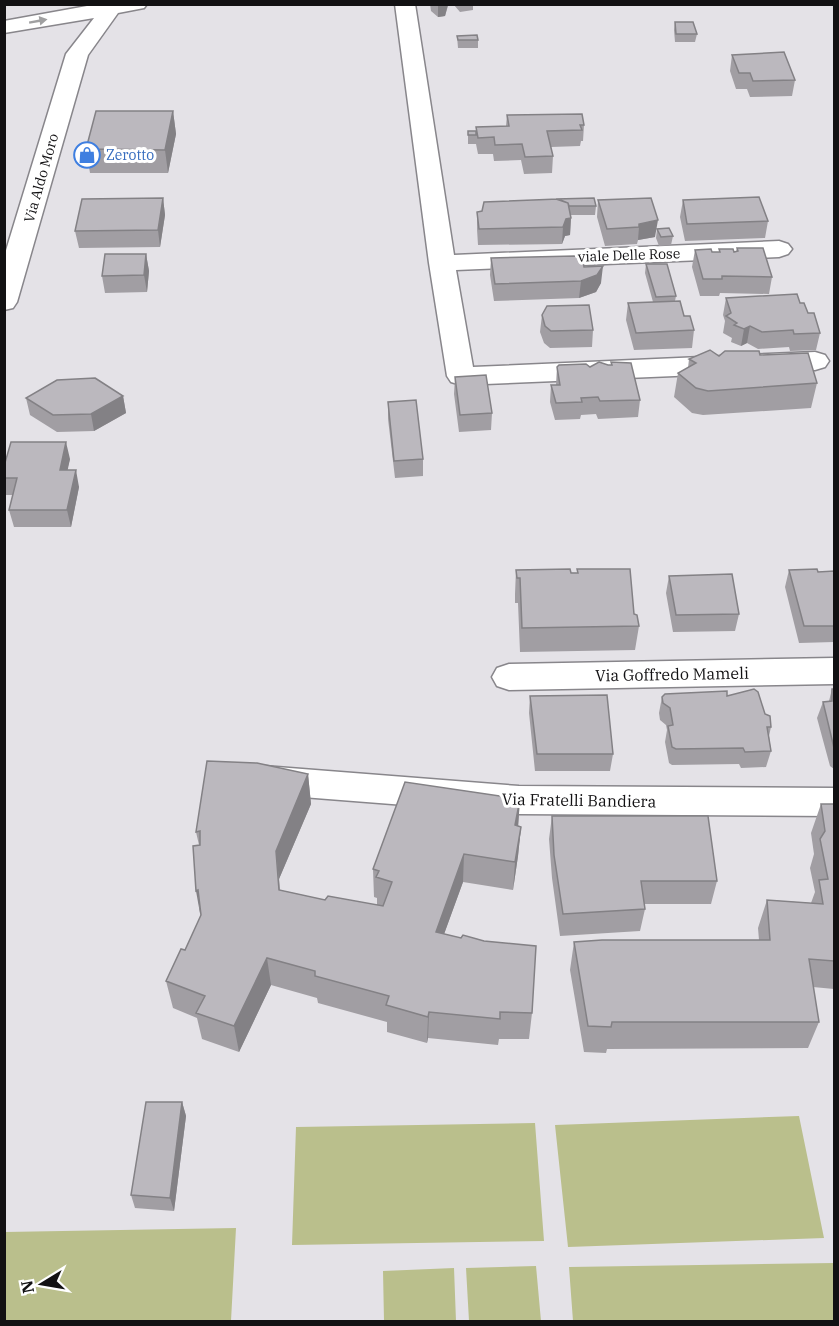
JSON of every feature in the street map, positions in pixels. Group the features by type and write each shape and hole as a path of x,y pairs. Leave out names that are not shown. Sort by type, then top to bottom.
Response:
{"street":[{"path":"4,27 137,4"},
{"path":"405,4 442,262 461,376 815,361"},
{"name":"Via Aldo Moro","path":"5,296 76,54 111,9"},
{"name":"Via Aldo Moro","path":"70,15 76,54"},
{"name":"viale Delle Rose","path":"442,262 779,249"},
{"name":"Via Goffredo Mameli","path":"509,677 834,671"},
{"name":"Via Fratelli Bandiera","path":"252,779 519,800 834,802"}],"green space":[{"path":"799,1116 824,1238 568,1247 555,1125"},
{"path":"535,1123 544,1241 292,1245 296,1127"},
{"path":"236,1228 231,1321 5,1321 5,1232"},
{"path":"834,1263 834,1321 573,1321 569,1267"},
{"path":"536,1266 541,1321 469,1321 466,1268"},
{"path":"454,1268 456,1321 384,1321 383,1271"}],"building":[{"path":"675,22 693,22 697,34 676,34"},
{"path":"477,35 478,40 458,40 457,36"},
{"path":"784,52 795,80 753,81 750,73 739,73 732,55"},
{"path":"96,111 173,111 165,150 86,149"},
{"path":"582,114 584,125 580,125 582,130 547,131 553,156 525,157 522,144 495,145 494,137 478,138 476,127 509,126 507,115"},
{"path":"468,131 476,131 476,135 468,135"},
{"path":"759,197 768,221 687,224 683,200"},
{"path":"163,198 158,230 75,231 82,199"},
{"path":"594,198 596,206 569,206 568,203 556,199"},
{"path":"651,198 658,220 639,224 639,227 607,229 598,200"},
{"path":"558,199 568,203 571,218 566,219 563,227 479,229 477,212 482,211 484,202"},
{"path":"669,228 673,236 661,237 657,229"},
{"path":"737,248 763,248 772,277 722,276 722,279 703,279 695,250 711,249 712,252 720,252 719,249 733,249 734,252 738,251"},
{"path":"105,254 146,254 144,275 102,276"},
{"path":"582,257 584,267 603,266 597,275 581,281 495,284 491,258"},
{"path":"646,264 667,264 676,296 656,297"},
{"path":"797,294 800,303 804,303 808,313 814,313 820,333 794,334 793,330 762,332 750,326 744,329 734,325 737,323 726,316 731,313 726,298"},
{"path":"680,301 684,316 690,316 694,330 636,333 628,303"},
{"path":"589,305 593,330 551,331 545,326 542,315 547,306"},
{"path":"710,350 719,356 725,351 759,351 760,355 808,353 817,383 708,391 696,388 678,373 696,363 689,359"},
{"path":"599,362 608,365 612,365 611,362 631,363 640,400 600,401 598,397 581,398 582,402 556,403 551,385 560,385 557,367 559,365 586,364 590,367"},
{"path":"486,375 492,413 460,415 455,377"},
{"path":"95,378 123,396 91,414 53,415 26,398 57,380"},
{"path":"416,400 423,459 394,461 388,402"},
{"path":"11,442 66,442 60,470 76,470 67,510 9,510 17,478 4,478 4,466"},
{"path":"570,569 571,573 578,573 577,569 630,569 634,614 637,615 639,626 522,628 520,578 517,578 516,570"},
{"path":"817,569 818,572 834,571 834,626 804,626 789,570"},
{"path":"732,574 739,614 676,615 669,576"},
{"path":"754,689 758,692 765,714 770,716 771,727 767,727 771,751 745,752 743,748 676,749 672,747 668,726 673,725 670,708 663,703 662,697 665,694 727,691 727,696"},
{"path":"832,689 834,689 834,748 823,702 832,701"},
{"path":"607,695 613,754 537,754 530,696"},
{"path":"207,761 257,763 308,774 276,851 279,890 325,900 328,896 383,906 392,882 376,877 379,871 373,869 405,782 520,799 515,825 521,827 515,862 464,854 436,932 461,938 463,935 484,941 536,946 532,1013 500,1012 500,1019 429,1012 428,1017 386,1005 389,996 315,976 315,971 267,958 234,1026 196,1013 205,996 166,981 181,949 185,950 201,915 198,890 196,891 193,846 200,845 200,831 196,832"},
{"path":"821,804 834,804 834,961 809,959 819,1022 612,1022 611,1027 588,1026 574,942 770,940 767,900 823,904 819,880 828,879 820,839 825,831"},
{"path":"552,816 708,816 717,881 641,881 645,909 563,914 554,855"},
{"path":"146,1102 182,1102 170,1198 131,1195"}],"place":[{"name":"Zerotto","path":"87,155"}]}
